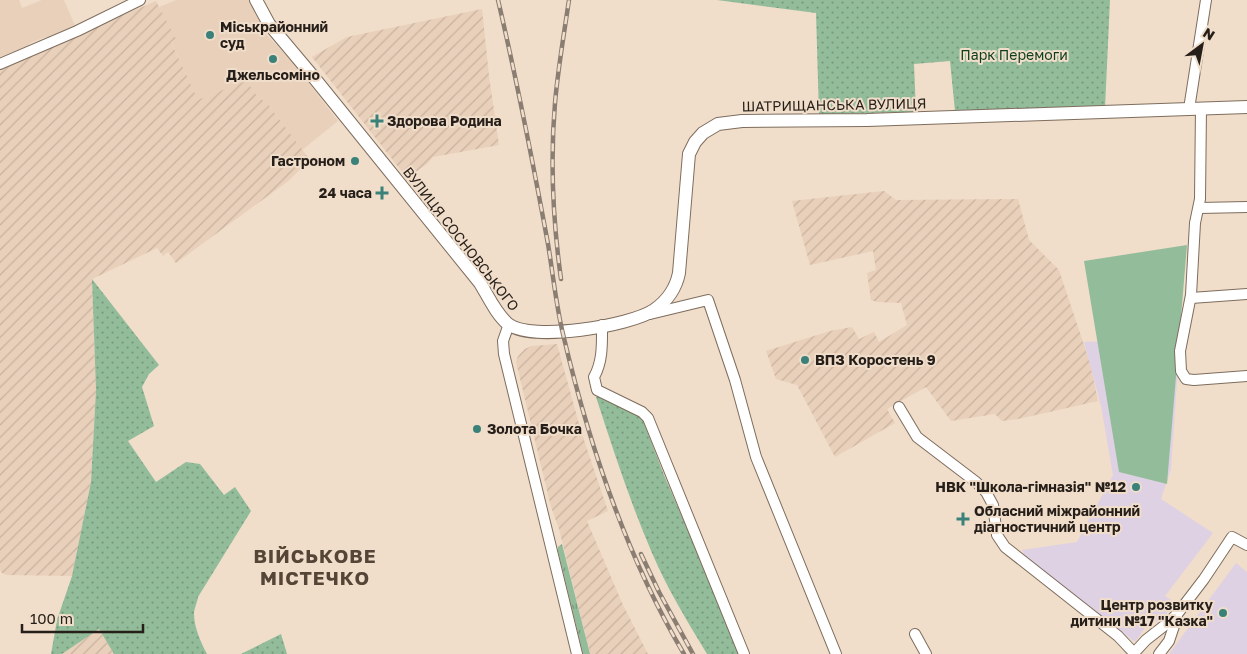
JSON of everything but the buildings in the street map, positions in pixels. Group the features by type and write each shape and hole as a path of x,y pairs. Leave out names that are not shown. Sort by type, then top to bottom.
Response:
{"street":[{"path":"0,64 77,31 140,0"},
{"name":"ВУЛИЦЯ СОСНОВСЬКОГО","path":"256,0 269,24 480,283 499,313 509,324 503,341 504,354 577,654"},
{"path":"1206,0 1195,108 1199,208 1195,223 1191,298 1180,351 1181,371 1186,379 1194,380 1247,376"},
{"name":"ШАТРИЩАНСЬКА ВУЛИЦЯ","path":"509,324 523,331 530,332 569,331 621,323 645,315 666,300 680,273 689,154 695,142 703,133 718,124 742,121 867,120 1247,107"},
{"path":"1199,208 1247,207"},
{"path":"680,273 679,297 683,302 689,304"},
{"path":"1191,298 1247,294"},
{"path":"645,315 708,300 736,383 757,460 836,654"},
{"path":"602,325 601,360 599,370 594,377 596,389 643,412 649,420 744,654"},
{"path":"899,407 917,437 976,482 986,492 993,505 997,535 1005,547 1118,636 1134,653 1149,637 1170,622 1181,609 1232,537 1247,546"},
{"path":"1159,654 1169,641 1181,609"},
{"path":"915,634 926,654"}],"shaded area":[{"path":"0,0 19,0 22,8 42,0 64,0 76,28 50,38 45,37 0,57"},
{"path":"176,0 250,0 265,33 293,63 338,121 302,150 267,103 258,97 246,82 198,101 171,41 175,39 159,7"},
{"path":"156,1 176,39 171,42 198,100 246,81 258,97 267,103 310,160 287,182 176,263 168,252 163,256 157,248 92,279 96,390 91,482 72,576 7,575 0,570 0,71 3,67"},
{"path":"482,9 499,145 433,157 427,164 407,178 312,57 347,37"},
{"path":"884,191 896,200 1018,199 1029,240 1059,270 1090,363 1098,401 1018,419 1002,421 995,414 951,421 926,387 887,409 895,423 835,457 797,385 776,379 766,351 830,331 852,327 859,339 874,332 879,342 907,325 901,303 871,300 867,273 876,270 873,251 810,265 792,201"},
{"name":"НВК \"Школа-гімназія\" №12","path":"1180,338 1171,469 1161,499 1213,533 1165,596 1174,602 1160,624 1151,619 1135,642 1025,557 1022,550 1077,542 1113,475 1101,406 1084,342"},
{"path":"557,344 581,431 608,511 587,521 623,605 648,654 590,654 559,529 551,507 516,362 518,356 531,346"},
{"name":"Центр розвитку дитини №17 \"Казка\"","path":"1236,563 1247,572 1247,654 1169,654"},
{"path":"99,629 114,654 62,654"}],"green space":[{"name":"Парк Перемоги","path":"717,0 1110,0 1105,108 955,111 950,61 914,64 916,112 819,114 816,13"},
{"path":"1187,245 1167,484 1119,472 1084,261"},
{"path":"92,279 159,365 149,374 142,387 154,426 128,441 156,482 186,462 200,464 224,495 235,487 251,511 198,597 194,619 198,635 207,654 114,654 99,629 62,654 51,654 57,620 72,576 91,482 96,390"},
{"path":"602,396 638,414 644,423 664,475 741,654 707,654 671,592 652,553 622,475 596,397"},
{"path":"562,544 590,654 583,654 558,551 558,547"},
{"path":"281,634 287,654 241,654"}],"railway":[{"path":"498,0 537,183 556,301 573,376 597,458 627,539 663,617 684,654"},
{"path":"561,279 554,213 553,125 569,0"},
{"path":"641,554 659,592 693,654"}],"place":[{"name":"Міськрайонний суд","path":"210,35"},
{"name":"Джельсоміно","path":"273,59"},
{"name":"Здорова Родина","path":"377,121"},
{"name":"Гастроном","path":"355,161"},
{"name":"24 часа","path":"382,193"},
{"name":"ВПЗ Коростень 9","path":"805,360"},
{"name":"Золота Бочка","path":"477,429"},
{"name":"НВК \"Школа-гімназія\" №12","path":"1136,487"},
{"name":"Обласний міжрайонний діагностичний центр","path":"963,519"},
{"name":"Центр розвитку дитини №17 \"Казка\"","path":"1223,613"}],"district":[{"name":"ВІЙСЬКОВЕ МІСТЕЧКО","path":"315,567"}]}
